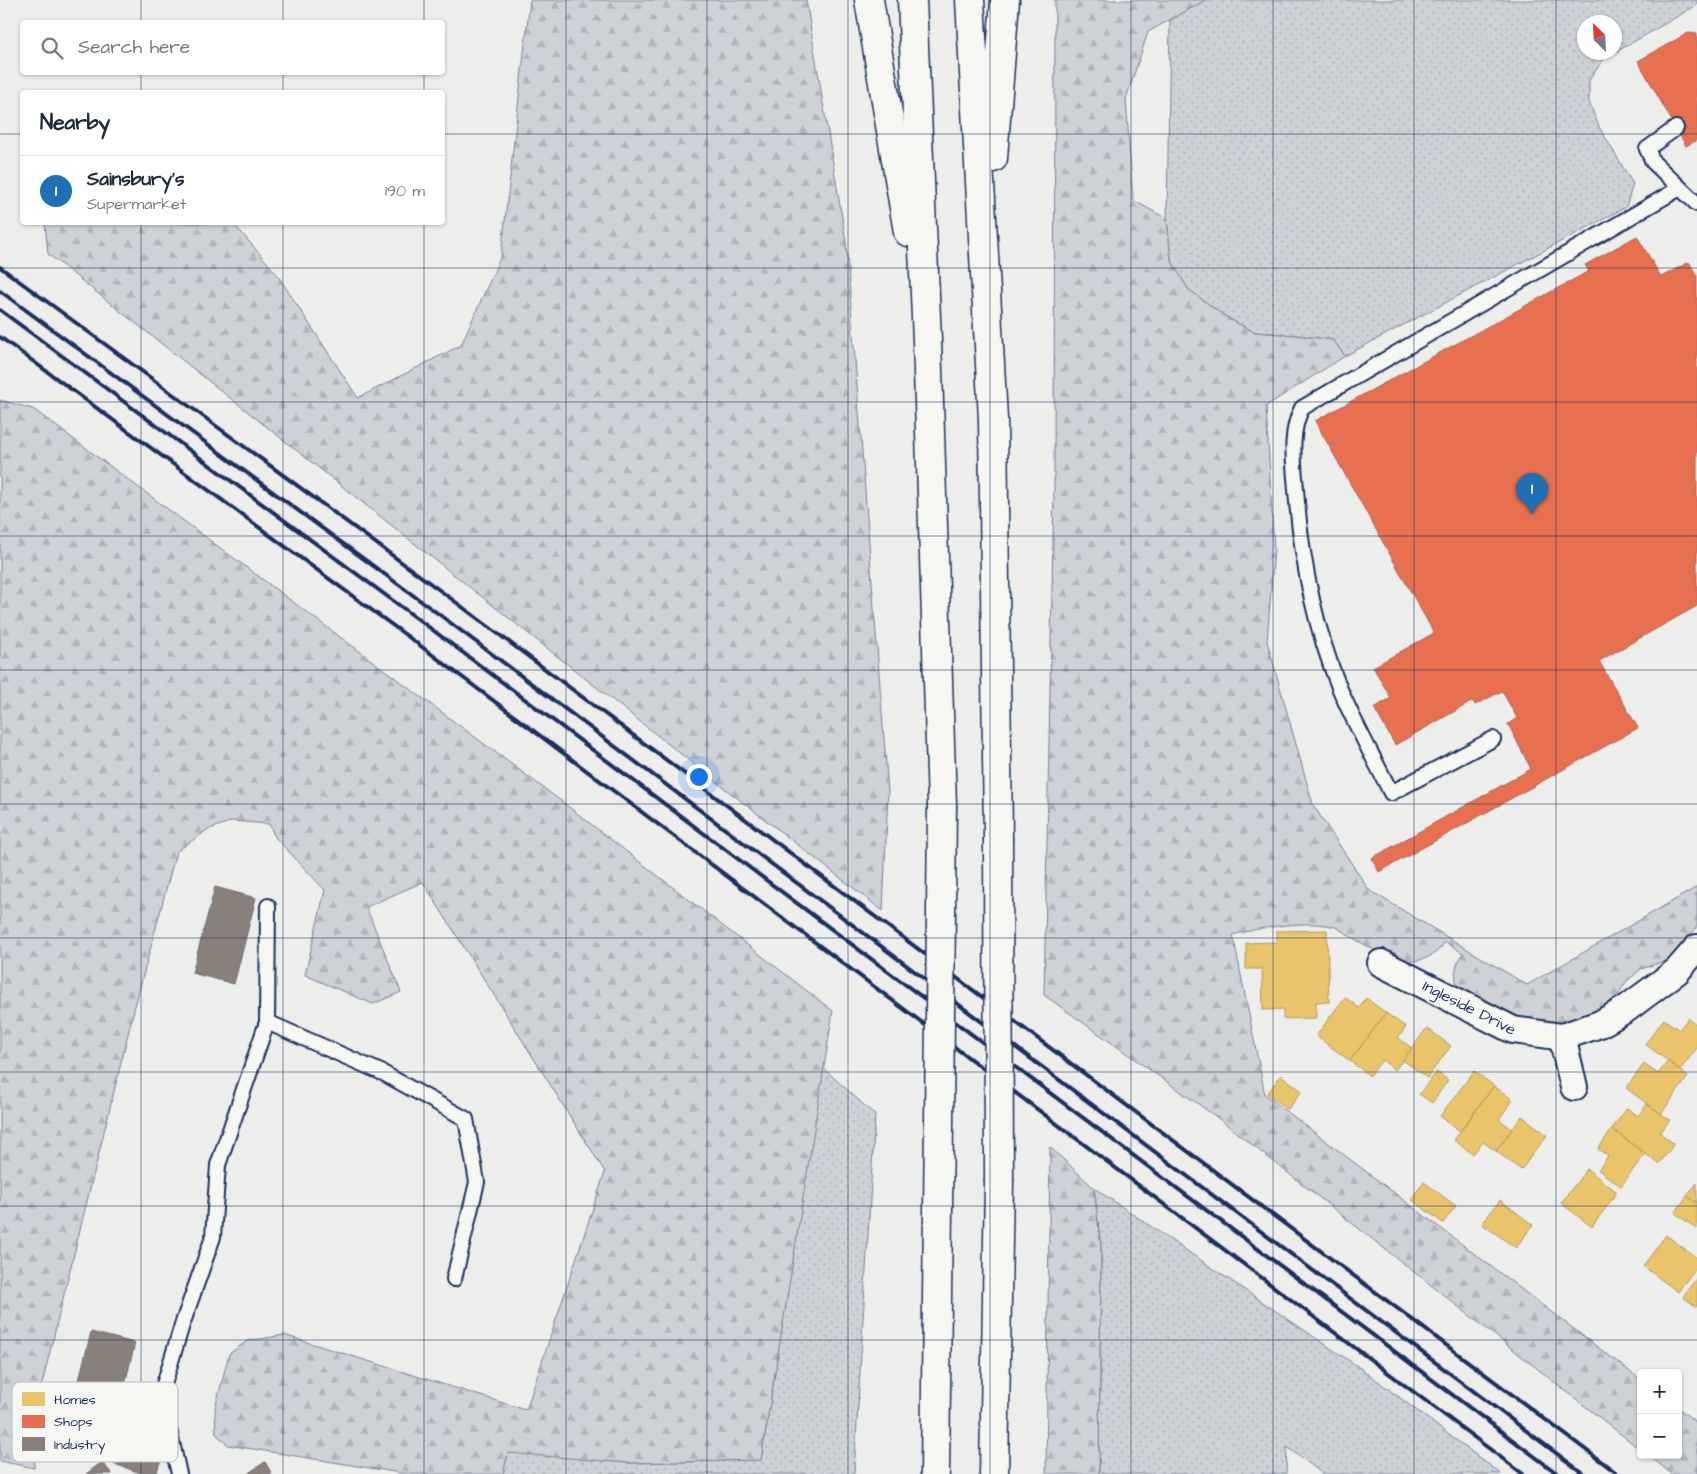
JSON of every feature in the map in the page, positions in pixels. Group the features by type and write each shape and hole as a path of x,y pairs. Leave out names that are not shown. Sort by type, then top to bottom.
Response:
{"highway":[{"path":"869,0 927,340"},
{"path":"912,0 927,340 942,804 935,1474"},
{"path":"970,0 993,419 998,838 999,1181 994,1474"},
{"path":"984,242 999,98 1005,0"}],"street":[{"name":"Ingleside Drive","path":"1381,963 1513,1030 1562,1036 1600,1024 1626,1009 1677,971 1697,948"},
{"path":"1562,1036 1574,1087"}],"lane":[{"path":"1676,128 1646,149 1653,162 1697,204"},
{"path":"1493,740 1391,793 1339,686 1316,619 1298,509 1293,448 1296,421 1302,408 1680,188"},
{"path":"165,1382 182,1325 214,1237 218,1165 267,1022 268,906"},
{"path":"267,1022 383,1073 466,1119 477,1182 454,1280"}],"green space":[{"path":"530,0 806,0 846,242 888,791 883,911 705,773 48,254 45,225 235,225 276,273 358,398 461,345 501,256"},
{"path":"1055,0 1206,0 1148,32 1126,99 1133,200 1167,219 1171,260 1188,289 1226,317 1254,332 1333,340 1345,356 1266,406 1274,550 1267,641 1313,805 1369,890 1527,985 1697,887 1697,926 1674,958 1641,969 1626,982 1618,995 1610,1003 1591,1015 1546,1025 1520,1023 1458,990 1456,971 1463,953 1445,942 1435,953 1424,959 1412,961 1388,956 1363,944 1341,930 1321,924 1282,926 1233,935 1265,1095 1637,1377 1637,1447 1218,1118 1044,995 1054,489"},
{"path":"1206,0 1697,0 1697,5 1622,49 1622,15 1577,15 1577,60 1603,60 1589,80 1589,102 1599,127 1633,184 1626,207 1345,356 1333,340 1254,332 1226,317 1188,289 1171,260 1167,219 1170,20"},
{"path":"0,400 33,409 561,801 833,1011 761,1460 628,1463 508,1453 503,1474 407,1474 228,1445 216,1434 215,1408 229,1354 247,1341 284,1335 526,1410 605,1172 423,882 366,907 401,992 373,1004 305,975 325,890 275,837 269,824 232,821 207,830 176,852 134,1010 42,1382 12,1382 12,1462 35,1462 34,1468 0,1461"},
{"path":"823,1068 875,1115 854,1474 503,1474 508,1452 628,1463 761,1460"},
{"path":"1050,1147 1094,1188 1101,1248 1099,1474 1046,1474"},
{"path":"1094,1188 1363,1370 1501,1474 1323,1474 1287,1447 1286,1474 1099,1474 1101,1248"},
{"path":"1682,1411 1697,1423 1697,1474 1672,1474 1653,1459 1682,1459"}],"building: Homes":[{"path":"1327,930 1329,1002 1316,1002 1316,1018 1283,1019 1283,1009 1263,1010 1262,969 1246,969 1246,943 1277,942 1277,931"},
{"path":"1345,997 1359,1008 1366,998 1386,1013 1350,1061 1316,1036"},
{"path":"1386,1013 1406,1027 1398,1038 1412,1048 1395,1070 1382,1060 1370,1076 1350,1061"},
{"path":"1688,1018 1697,1025 1697,1048 1680,1070 1645,1044 1664,1019 1679,1030"},
{"path":"1427,1028 1451,1046 1427,1078 1403,1060"},
{"path":"1668,1061 1688,1077 1661,1114 1626,1088 1644,1064 1658,1074"},
{"path":"1474,1071 1494,1086 1460,1131 1440,1116"},
{"path":"1437,1072 1448,1080 1432,1103 1419,1094"},
{"path":"1281,1075 1302,1091 1288,1109 1267,1094"},
{"path":"1494,1086 1513,1100 1499,1119 1512,1129 1496,1151 1483,1142 1473,1154 1454,1140"},
{"path":"1647,1104 1670,1120 1660,1133 1674,1144 1659,1164 1612,1129 1627,1108 1638,1116"},
{"path":"1522,1116 1547,1135 1521,1170 1496,1151"},
{"path":"1612,1129 1645,1154 1621,1186 1598,1170 1608,1156 1598,1149"},
{"path":"1587,1169 1617,1192 1592,1227 1561,1203"},
{"path":"1424,1182 1456,1206 1443,1223 1411,1199"},
{"path":"1697,1183 1697,1203 1687,1196"},
{"path":"1687,1196 1697,1203 1697,1229 1675,1213"},
{"path":"1500,1200 1533,1225 1516,1248 1482,1224"},
{"path":"1666,1235 1697,1258 1697,1266 1678,1292 1643,1266"},
{"path":"1697,1277 1697,1307 1683,1297"}],"building: Shops":[{"path":"1688,33 1697,34 1697,140 1686,146 1638,61"},
{"path":"1637,236 1661,277 1689,262 1697,276 1697,606 1599,661 1638,728 1379,872 1372,858 1531,769 1508,724 1517,718 1502,691 1475,705 1473,701 1395,745 1374,708 1391,698 1373,667 1434,633 1315,421 1589,271 1585,265"}],"building: Industry":[{"path":"215,887 256,898 234,984 192,973"},
{"path":"91,1332 135,1343 125,1382 78,1382"},
{"path":"102,1462 112,1474 86,1474"},
{"path":"108,1462 160,1462 156,1474 144,1474"},
{"path":"265,1462 272,1474 247,1474"}],"railway":[{"path":"0,267 457,603 1618,1474"},
{"path":"0,291 444,618 1584,1474"},
{"path":"0,310 434,631 1558,1474"},
{"path":"0,337 422,647 1523,1474"}],"place":[{"name":"Sainsbury's","path":"1532,514"}]}
